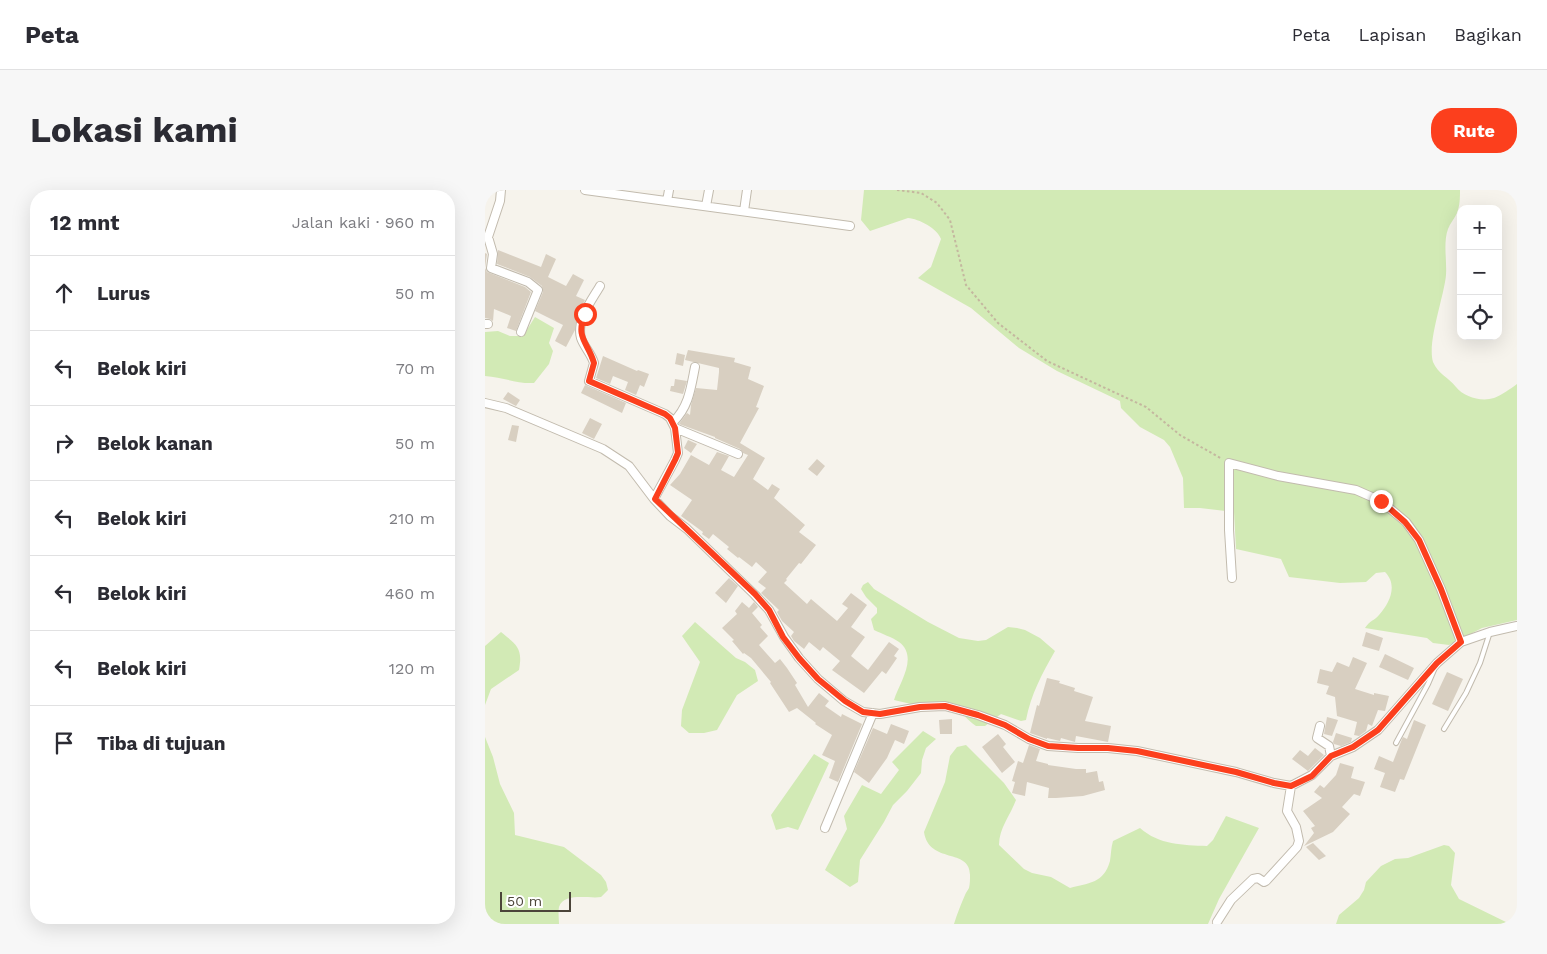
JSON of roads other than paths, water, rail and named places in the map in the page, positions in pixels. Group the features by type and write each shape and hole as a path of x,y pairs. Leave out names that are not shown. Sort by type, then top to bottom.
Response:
{"street":[{"path":"501,190 488,237 493,254 491,268 528,282 538,290 521,332"},
{"path":"585,190 850,226"},
{"path":"667,201 669,190"},
{"path":"706,206 709,190"},
{"path":"743,212 747,190"},
{"path":"485,214 494,215"},
{"path":"600,286 585,314 580,330 594,363 589,381 665,414 674,425 738,454"},
{"path":"655,499 678,453 674,425 687,402 695,367"},
{"path":"485,403 505,408 618,457 629,466 655,499 755,594 769,610 783,637 818,679 845,701 863,712 880,714 920,707 945,706 1005,725 1029,739 1048,746 1137,751 1291,786 1312,776 1331,756 1353,747 1378,730 1437,663 1461,642 1490,632 1517,626"},
{"path":"1232,578 1229,530 1229,463 1278,476 1356,490 1381,501 1405,522 1419,540 1438,581 1461,642"},
{"path":"825,828 873,713"},
{"path":"1320,726 1317,738 1329,746 1331,756"},
{"path":"1217,922 1231,900 1253,879 1258,878 1264,882 1267,881 1297,847 1296,827 1287,811 1291,786"}],"lane":[{"path":"1444,729 1468,688 1490,632"},
{"path":"1396,743 1428,684 1437,663"}]}
